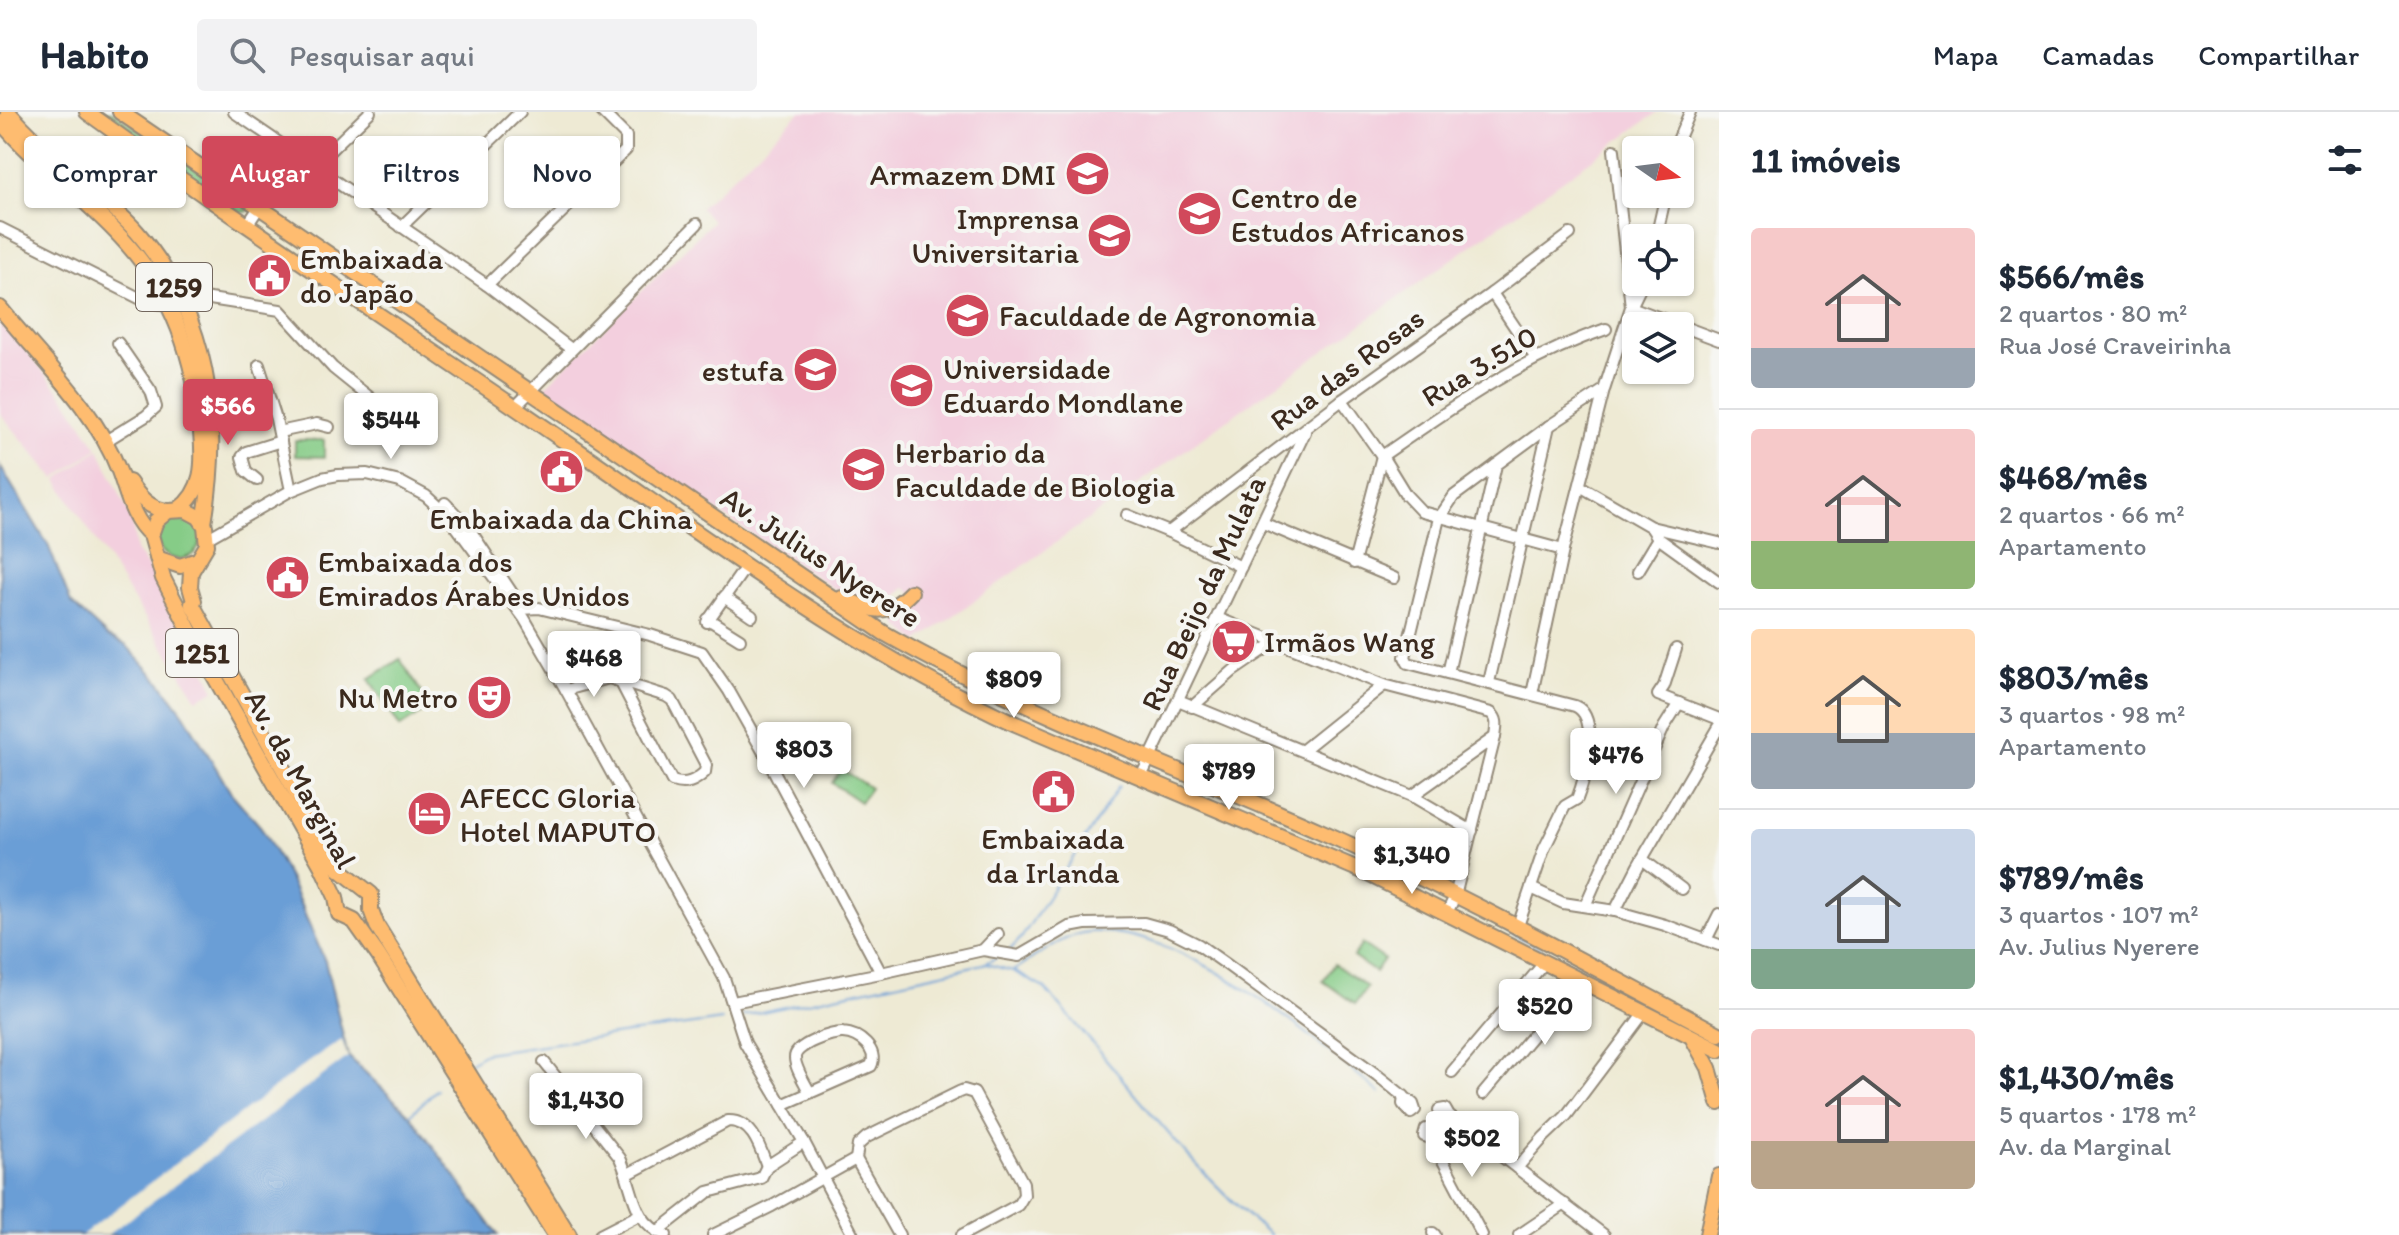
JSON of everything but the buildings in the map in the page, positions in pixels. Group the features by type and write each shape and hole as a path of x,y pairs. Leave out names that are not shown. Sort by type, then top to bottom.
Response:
{"main road":[{"name":"1259","path":"8,112 137,232 196,338 212,410 213,447 205,529"},
{"name":"Av. Julius Nyerere","path":"87,112 836,625 989,712 1332,857 1719,1050"},
{"name":"Av. Julius Nyerere","path":"120,112 202,168"},
{"path":"0,121 126,242 174,299 195,384 203,452 198,489 193,498 156,521 151,535"},
{"name":"Av. Julius Nyerere","path":"260,208 884,633 927,657 1095,737 1322,832 1455,896 1719,1034"},
{"name":"Av. da Marginal","path":"0,308 80,402 104,442 141,527 151,535 172,599 321,865 336,897 339,914 354,921 555,1235"},
{"path":"118,469 140,498 155,509 193,513 205,529"},
{"name":"Av. da Marginal","path":"205,529 204,551 191,572 192,604 338,868 371,894 371,910 391,949 569,1235"},
{"path":"157,558 180,566 195,561"},
{"path":"830,596 883,611 892,608 911,592"},
{"name":"Av. da Marginal","path":"336,897 343,887 355,883 361,885"},
{"path":"354,921 364,918 371,910"},
{"path":"1690,1035 1706,1061 1719,1103"},
{"path":"1707,1235 1719,1176"}],"street":[{"path":"234,112 267,136"},
{"path":"338,143 370,112"},
{"path":"401,227 520,112"},
{"path":"487,285 628,145 626,136 602,112"},
{"path":"1680,136 1690,112"},
{"path":"1614,150 1631,307"},
{"path":"338,185 487,285 571,349"},
{"path":"248,224 260,208"},
{"path":"515,407 697,224"},
{"path":"0,228 147,302 174,299 280,310 333,368 374,401"},
{"name":"Rua das Rosas","path":"1169,532 1342,400 1570,234"},
{"path":"1492,293 1535,357"},
{"path":"1532,694 1563,550 1604,390 1636,296"},
{"path":"1631,307 1719,340"},
{"name":"Rua 3.510","path":"1382,456 1480,389 1535,357 1606,329"},
{"path":"104,442 156,407 151,391 118,343"},
{"path":"259,365 280,437 290,486"},
{"path":"1517,929 1544,849 1565,806 1577,799 1583,784 1589,742 1585,714 1582,709 1532,694 1408,663 1405,657 1439,518 1454,496 1604,390"},
{"path":"1342,400 1406,495 1422,512 1563,550"},
{"path":"257,480 246,471 242,457 246,452 317,424 329,427"},
{"path":"1489,682 1549,426"},
{"name":"Rua Beijo da Mulata","path":"1141,777 1306,429"},
{"path":"1354,563 1382,456"},
{"path":"1448,673 1496,464"},
{"path":"205,529 322,472 355,468 384,472 414,482 443,501 468,527 497,568 713,957 733,1002 745,1043 804,1142 853,1235"},
{"path":"205,529 322,478 352,474 382,476 412,488 438,505 522,614"},
{"path":"1580,486 1651,527 1719,543"},
{"path":"1127,515 1241,567"},
{"path":"1263,523 1394,578"},
{"path":"1651,527 1658,538 1719,582"},
{"path":"1638,571 1658,538"},
{"path":"740,639 708,620 747,565"},
{"path":"724,597 752,616"},
{"path":"522,614 531,607 553,611 650,635 702,652 729,691 768,760 881,973"},
{"path":"1217,618 1384,685 1491,713 1497,722 1495,737 1455,896 1447,913"},
{"path":"1192,707 1233,671 1277,641"},
{"path":"1676,649 1658,695 1719,719"},
{"path":"566,690 601,679 619,679 672,700 706,765 705,772 697,779 689,783 672,781 619,679"},
{"path":"1303,750 1384,685"},
{"path":"1178,700 1412,796 1472,831"},
{"path":"1585,906 1664,727 1679,703"},
{"path":"1615,911 1719,727"},
{"path":"1412,796 1495,737"},
{"path":"1642,859 1682,889"},
{"path":"1531,888 1563,903 1615,911 1719,945"},
{"path":"1706,940 1719,914"},
{"path":"733,1002 988,951 1019,956 1069,927 1144,923 1169,930 1199,945 1404,1096"},
{"path":"988,951 998,934"},
{"path":"868,976 874,966 873,955"},
{"path":"1452,1072 1545,962"},
{"path":"1483,1094 1580,979"},
{"path":"1517,1168 1566,1116 1645,1011"},
{"path":"782,1105 810,1093 871,1066 875,1057 873,1050 846,1033 801,1046 795,1059 810,1093"},
{"path":"544,1062 610,1144 628,1174 639,1215 646,1226 662,1234 708,1192 761,1178 767,1166 804,1142"},
{"path":"899,1235 856,1159 858,1145 867,1137 964,1090 974,1093 1023,1183 1024,1195 1018,1205 962,1235"},
{"path":"1449,1116 1604,1235"},
{"path":"628,1174 720,1123 734,1121 751,1132 767,1166"},
{"path":"1431,1138 1482,1235"},
{"path":"713,1235 856,1159"},
{"path":"1519,1235 1565,1204"},
{"path":"600,1235 639,1215"}],"shaded area":[{"name":"Universidade Eduardo Mondlane","path":"800,112 1658,112 917,642 898,625 899,618 918,598 905,587 894,598 877,605 833,588 539,393 713,221 700,208"},
{"path":"0,318 67,401 98,448 55,479 0,413"},
{"path":"99,449 132,520 136,550 164,590 215,690 197,699 57,480"}],"green space":[{"path":"96,112 112,112 147,136 130,136"},
{"path":"186,162 202,173 202,186 186,175"},
{"path":"234,208 248,208 248,211 241,213"},
{"path":"295,440 324,440 324,457 295,456"},
{"path":"179,515 195,521 201,537 195,553 179,559 163,553 157,537 163,521"},
{"path":"400,659 431,707 400,727 369,679"},
{"path":"841,769 870,788 860,802 832,783"},
{"path":"1362,944 1384,959 1375,972 1353,957"},
{"path":"1334,964 1367,987 1355,1004 1323,981"}],"water":[{"path":"0,466 48,545 71,603 108,637 126,645 160,682 184,714 231,793 261,827 290,880 325,961 348,1056 410,1115 498,1235 0,1235"}],"pier":[{"path":"342,1040 348,1057 107,1235 82,1235 312,1059"}],"waterway":[{"path":"1009,951 1022,937 1119,786"},
{"path":"1499,927 1686,1024"},
{"path":"1013,971 1080,933 1126,935 1165,947 1205,965 1244,988 1318,1042 1380,1093"},
{"path":"743,1016 983,964 996,958"},
{"path":"986,964 1013,971 1044,988 1180,1147 1270,1235"},
{"path":"468,1063 485,1053 722,1020"},
{"path":"410,1115 437,1089"}],"place":[{"name":"Armazem DMI","path":"1087,174"},
{"name":"Centro de Estudos Africanos","path":"1200,214"},
{"name":"Imprensa Universitaria","path":"1110,235"},
{"name":"Embaixada do Japão","path":"269,275"},
{"name":"Faculdade de Agronomia","path":"968,315"},
{"name":"estufa","path":"815,370"},
{"name":"Universidade Eduardo Mondlane","path":"912,385"},
{"name":"Herbario da Faculdade de Biologia","path":"864,469"},
{"name":"Embaixada da China","path":"561,472"},
{"name":"Embaixada dos Emirados Árabes Unidos","path":"287,578"},
{"name":"Irmãos Wang","path":"1233,641"},
{"name":"Nu Metro","path":"489,697"},
{"name":"Embaixada da Irlanda","path":"1053,792"},
{"name":"AFECC Gloria Hotel MAPUTO","path":"429,814"}]}
